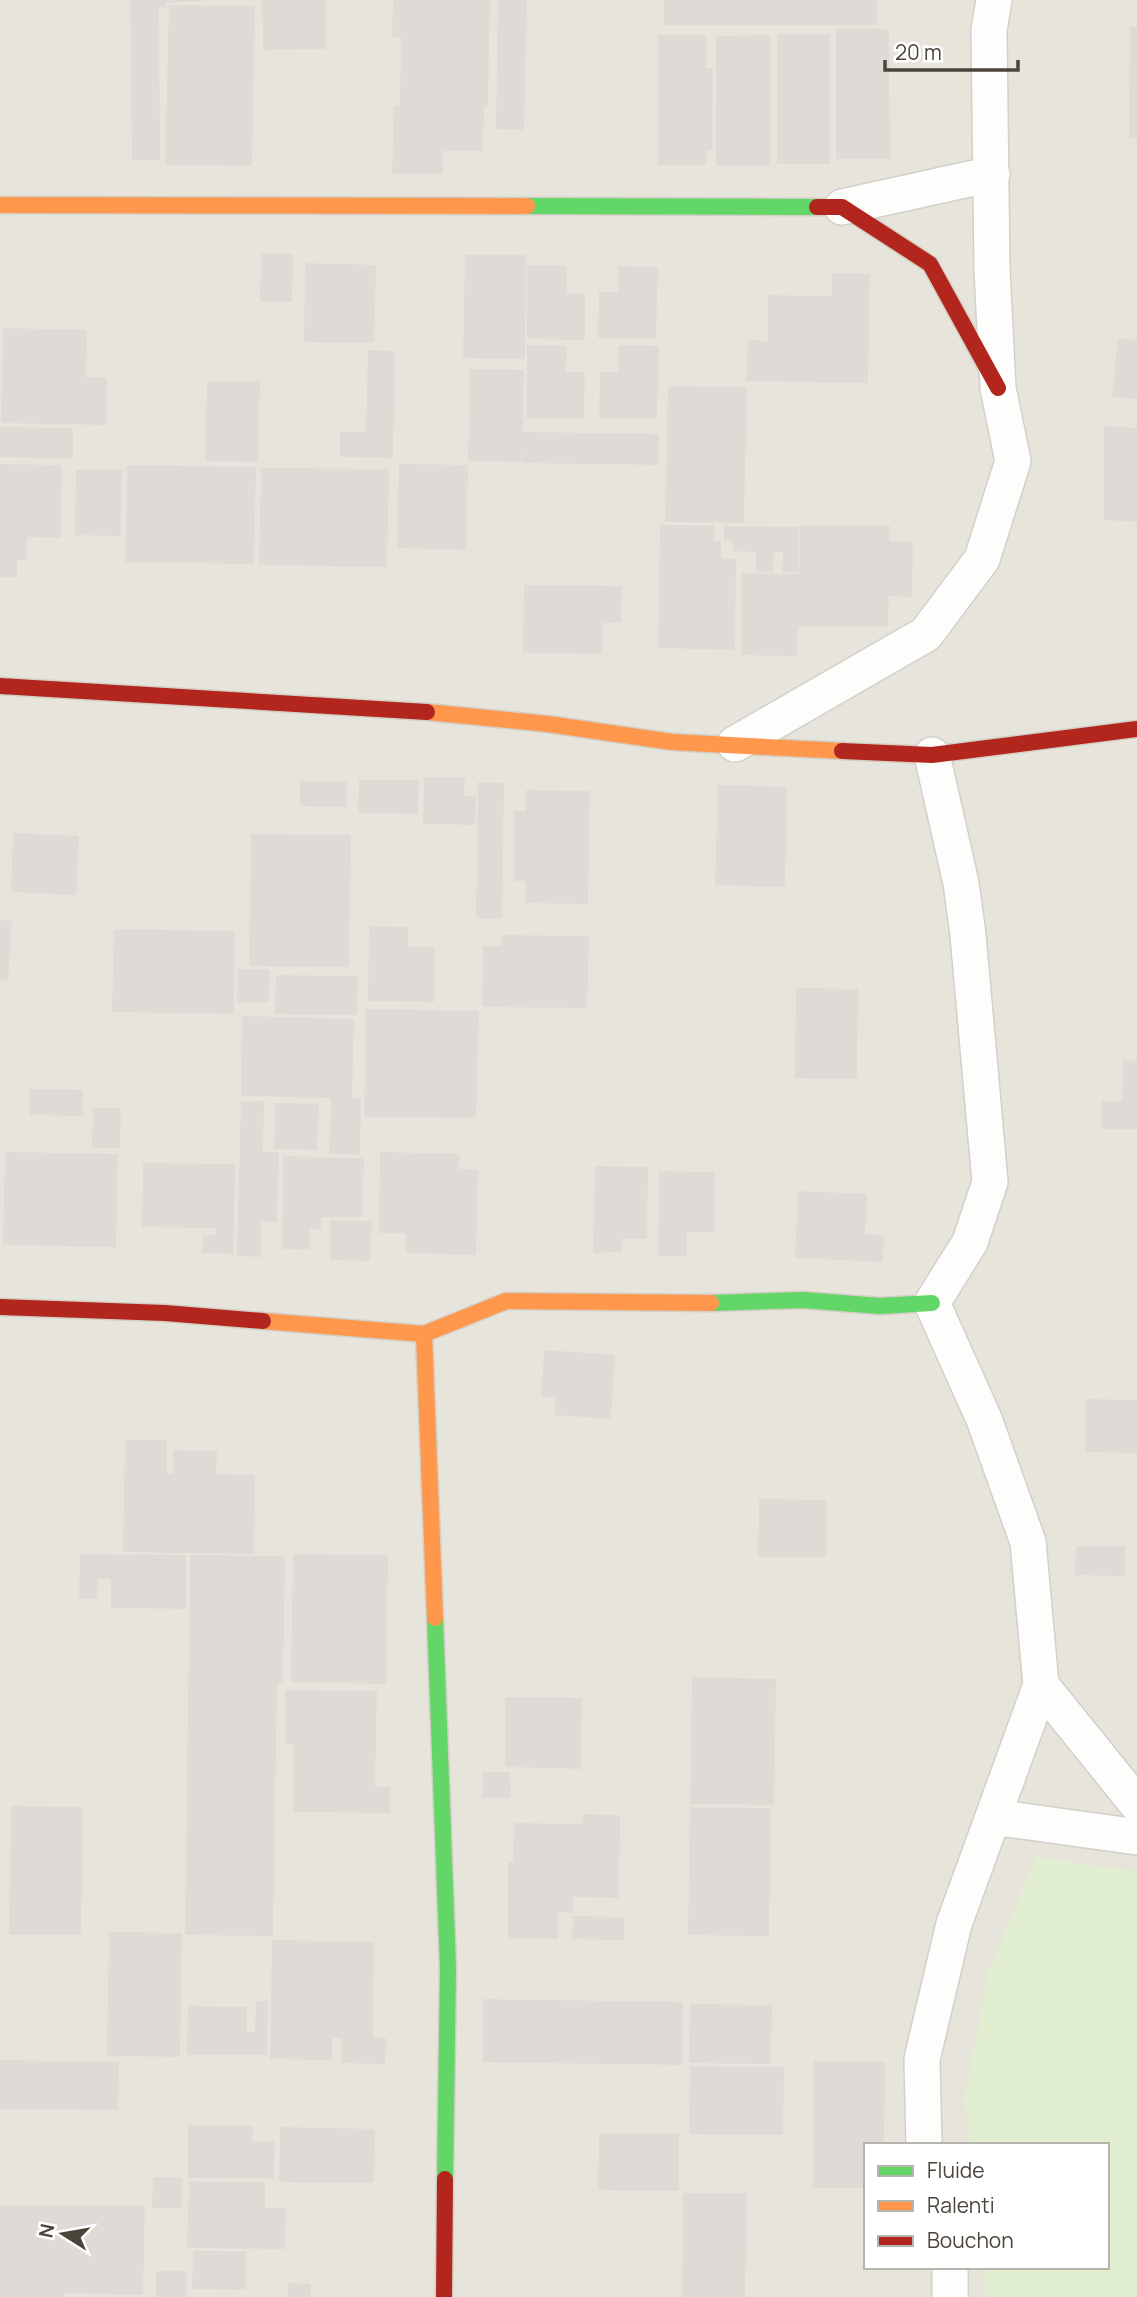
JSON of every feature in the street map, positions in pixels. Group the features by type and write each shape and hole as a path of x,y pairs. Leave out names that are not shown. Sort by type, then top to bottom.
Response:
{"street":[{"path":"735,744 926,634 982,559 1013,461 999,388 992,269 989,30 994,0"},
{"path":"0,205 842,207 992,174"},
{"path":"842,207 930,264 999,388"},
{"path":"0,686 430,712 548,724 673,743 932,755 1137,729"},
{"path":"932,755 961,883 968,934 989,1182 970,1242 932,1303"},
{"path":"0,1307 165,1313 424,1334 506,1301 659,1305 803,1300 880,1306 932,1303"},
{"path":"924,2143 922,2059 954,1924 1041,1685 1028,1542 984,1419 932,1303"},
{"path":"424,1334 448,1968 444,2297"},
{"path":"1041,1685 1137,1804"},
{"path":"993,1817 1137,1837"},
{"path":"950,2269 950,2297"}],"shaded area":[{"path":"0,0 1137,0 1137,2297 0,2297"}],"green space":[{"path":"1036,1857 1137,1872 1137,2297 986,2297 983,2269 1109,2269 1109,2143 970,2143 965,2097 988,1974"}],"building":[{"path":"130,0 214,0 165,3 166,7 159,7 160,160 132,160"},
{"path":"262,0 326,0 326,49 263,50"},
{"path":"393,0 490,0 488,107 484,107 483,151 443,151 443,174 392,174 394,105 400,106 401,37 392,37"},
{"path":"498,0 527,0 524,130 496,129"},
{"path":"664,0 877,0 877,25 664,25"},
{"path":"169,5 255,6 252,166 165,165"},
{"path":"1130,27 1137,27 1137,138 1129,138"},
{"path":"836,29 889,29 890,159 836,159"},
{"path":"777,34 830,34 830,164 777,164"},
{"path":"658,35 706,35 706,68 713,68 712,150 706,150 706,165 658,165"},
{"path":"770,35 770,166 716,166 716,36"},
{"path":"261,254 293,254 292,302 260,302"},
{"path":"465,255 526,255 525,359 463,358"},
{"path":"305,263 376,265 374,343 304,342"},
{"path":"527,265 567,266 567,293 585,293 585,340 527,339"},
{"path":"618,266 658,267 656,339 598,338 599,292 618,292"},
{"path":"832,273 870,274 868,383 746,381 748,340 768,341 768,295 832,296"},
{"path":"3,328 87,330 86,377 107,378 106,425 1,423"},
{"path":"1118,338 1137,340 1137,399 1112,397"},
{"path":"527,345 567,346 566,372 585,372 584,419 526,418"},
{"path":"618,345 659,346 657,419 599,418 600,372 618,372"},
{"path":"368,350 395,351 393,458 340,457 340,432 366,432"},
{"path":"470,369 524,370 523,432 659,434 658,465 523,463 523,442 522,462 468,461"},
{"path":"207,381 260,381 258,462 205,461"},
{"path":"668,386 747,387 744,523 665,522"},
{"path":"1104,426 1137,428 1137,522 1104,520"},
{"path":"0,427 73,428 73,459 0,457"},
{"path":"0,464 62,465 61,538 27,537 27,560 17,560 17,577 0,577"},
{"path":"399,464 468,465 466,550 397,548"},
{"path":"127,465 256,467 254,564 125,562"},
{"path":"261,468 389,469 387,567 259,565"},
{"path":"76,470 122,470 121,536 75,535"},
{"path":"660,525 714,525 714,541 721,541 721,558 736,559 735,650 658,648"},
{"path":"800,525 890,526 889,541 913,542 912,597 889,596 888,627 798,626 797,656 741,655 742,573 799,574"},
{"path":"724,526 799,527 798,572 782,572 783,552 774,552 773,572 756,572 756,552 733,551 733,541 724,541"},
{"path":"524,585 622,586 621,622 603,623 602,654 523,653"},
{"path":"424,777 465,777 464,796 476,796 475,825 423,824"},
{"path":"359,780 419,780 418,814 358,813"},
{"path":"300,781 347,782 347,807 300,806"},
{"path":"478,782 504,783 502,919 476,918"},
{"path":"718,785 787,787 785,887 715,885"},
{"path":"526,790 590,791 588,904 526,903 525,881 514,881 514,811 526,811"},
{"path":"13,833 79,836 76,895 11,892"},
{"path":"251,834 351,835 349,967 249,966"},
{"path":"0,920 12,921 8,981 0,980"},
{"path":"369,926 408,927 408,947 435,947 434,1002 368,1001"},
{"path":"114,929 235,931 234,1014 112,1012"},
{"path":"502,935 589,936 587,1008 482,1007 483,946 502,946"},
{"path":"237,969 270,969 269,1002 237,1002"},
{"path":"276,975 358,976 357,1015 275,1014"},
{"path":"796,988 858,989 857,1079 795,1078"},
{"path":"366,1009 479,1011 476,1118 364,1117"},
{"path":"242,1016 354,1019 352,1098 361,1098 360,1155 329,1154 331,1098 241,1096"},
{"path":"1123,1060 1137,1061 1137,1129 1102,1129 1102,1101 1122,1101"},
{"path":"30,1089 83,1090 83,1116 30,1115"},
{"path":"241,1101 264,1101 263,1152 279,1152 277,1222 261,1222 261,1257 237,1256"},
{"path":"275,1103 319,1104 317,1150 274,1149"},
{"path":"93,1108 121,1108 120,1148 92,1148"},
{"path":"5,1152 118,1154 116,1247 3,1245"},
{"path":"380,1152 460,1154 459,1169 478,1170 476,1255 406,1253 406,1233 379,1233"},
{"path":"283,1156 364,1158 362,1217 321,1217 321,1229 310,1229 310,1250 282,1249"},
{"path":"143,1163 235,1164 233,1254 202,1253 203,1235 216,1235 216,1228 142,1227"},
{"path":"595,1166 648,1167 647,1239 622,1239 622,1252 593,1253"},
{"path":"659,1171 715,1172 714,1232 687,1232 687,1256 658,1256"},
{"path":"798,1191 867,1194 865,1234 884,1236 883,1262 795,1258"},
{"path":"330,1220 372,1221 370,1261 330,1260"},
{"path":"544,1350 615,1355 611,1419 554,1415 555,1398 541,1397"},
{"path":"1086,1399 1137,1400 1137,1453 1085,1452"},
{"path":"125,1440 167,1440 167,1473 173,1474 173,1450 217,1451 216,1474 255,1475 254,1554 123,1552"},
{"path":"759,1499 826,1500 826,1557 758,1557"},
{"path":"1076,1546 1125,1546 1125,1576 1075,1575"},
{"path":"80,1554 186,1555 186,1609 111,1608 111,1579 98,1579 97,1599 79,1599"},
{"path":"293,1554 388,1555 386,1684 291,1682"},
{"path":"190,1555 285,1556 283,1683 277,1683 273,1936 185,1935"},
{"path":"692,1677 776,1679 774,1805 690,1804"},
{"path":"285,1690 377,1691 375,1787 390,1787 390,1813 293,1812 294,1744 285,1744"},
{"path":"505,1697 582,1698 581,1769 505,1767"},
{"path":"483,1772 510,1772 511,1798 482,1798"},
{"path":"11,1806 83,1807 81,1935 9,1935"},
{"path":"690,1807 771,1808 769,1936 688,1935"},
{"path":"583,1814 620,1815 619,1898 573,1897 573,1913 558,1912 558,1939 508,1938 508,1862 513,1862 514,1823 582,1824"},
{"path":"573,1916 624,1917 624,1940 572,1939"},
{"path":"109,1932 182,1933 180,2057 107,2056"},
{"path":"272,1940 374,1942 373,2038 386,2038 385,2064 342,2063 342,2038 332,2038 332,2060 270,2059"},
{"path":"483,1999 683,2002 683,2065 483,2062"},
{"path":"256,2001 268,2001 267,2055 187,2055 188,2006 247,2007 247,2032 255,2032"},
{"path":"690,2004 772,2005 771,2064 689,2063"},
{"path":"0,2060 119,2062 118,2110 0,2109"},
{"path":"814,2061 885,2062 884,2143 864,2143 864,2188 813,2188"},
{"path":"690,2066 784,2067 783,2135 689,2134"},
{"path":"188,2125 253,2126 252,2141 275,2141 274,2179 188,2178"},
{"path":"280,2127 375,2129 374,2183 279,2182"},
{"path":"599,2133 679,2133 679,2191 598,2190"},
{"path":"153,2177 182,2178 182,2208 152,2208"},
{"path":"189,2181 265,2182 265,2208 286,2208 285,2249 187,2248"},
{"path":"683,2193 747,2193 745,2297 682,2297"},
{"path":"0,2205 145,2206 143,2295 64,2293 64,2297 0,2297"},
{"path":"193,2251 246,2251 246,2290 192,2289"},
{"path":"156,2271 187,2271 186,2297 156,2297"},
{"path":"288,2283 311,2284 311,2297 288,2297"}],"traffic: fast":[{"path":"527,206 817,207"},
{"path":"711,1303 803,1300 880,1306 932,1303"},
{"path":"435,1618 448,1968 445,2179"}],"traffic: slow":[{"path":"0,205 527,206"},
{"path":"427,712 548,724 672,742 842,751"},
{"path":"263,1321 424,1334 506,1301 711,1303"},
{"path":"424,1334 435,1618"}],"traffic: jam":[{"path":"817,207 842,207 930,264 998,388"},
{"path":"0,686 427,712"},
{"path":"842,751 932,755 1137,729"},
{"path":"0,1307 165,1313 263,1321"},
{"path":"444,2297 445,2179"}]}
